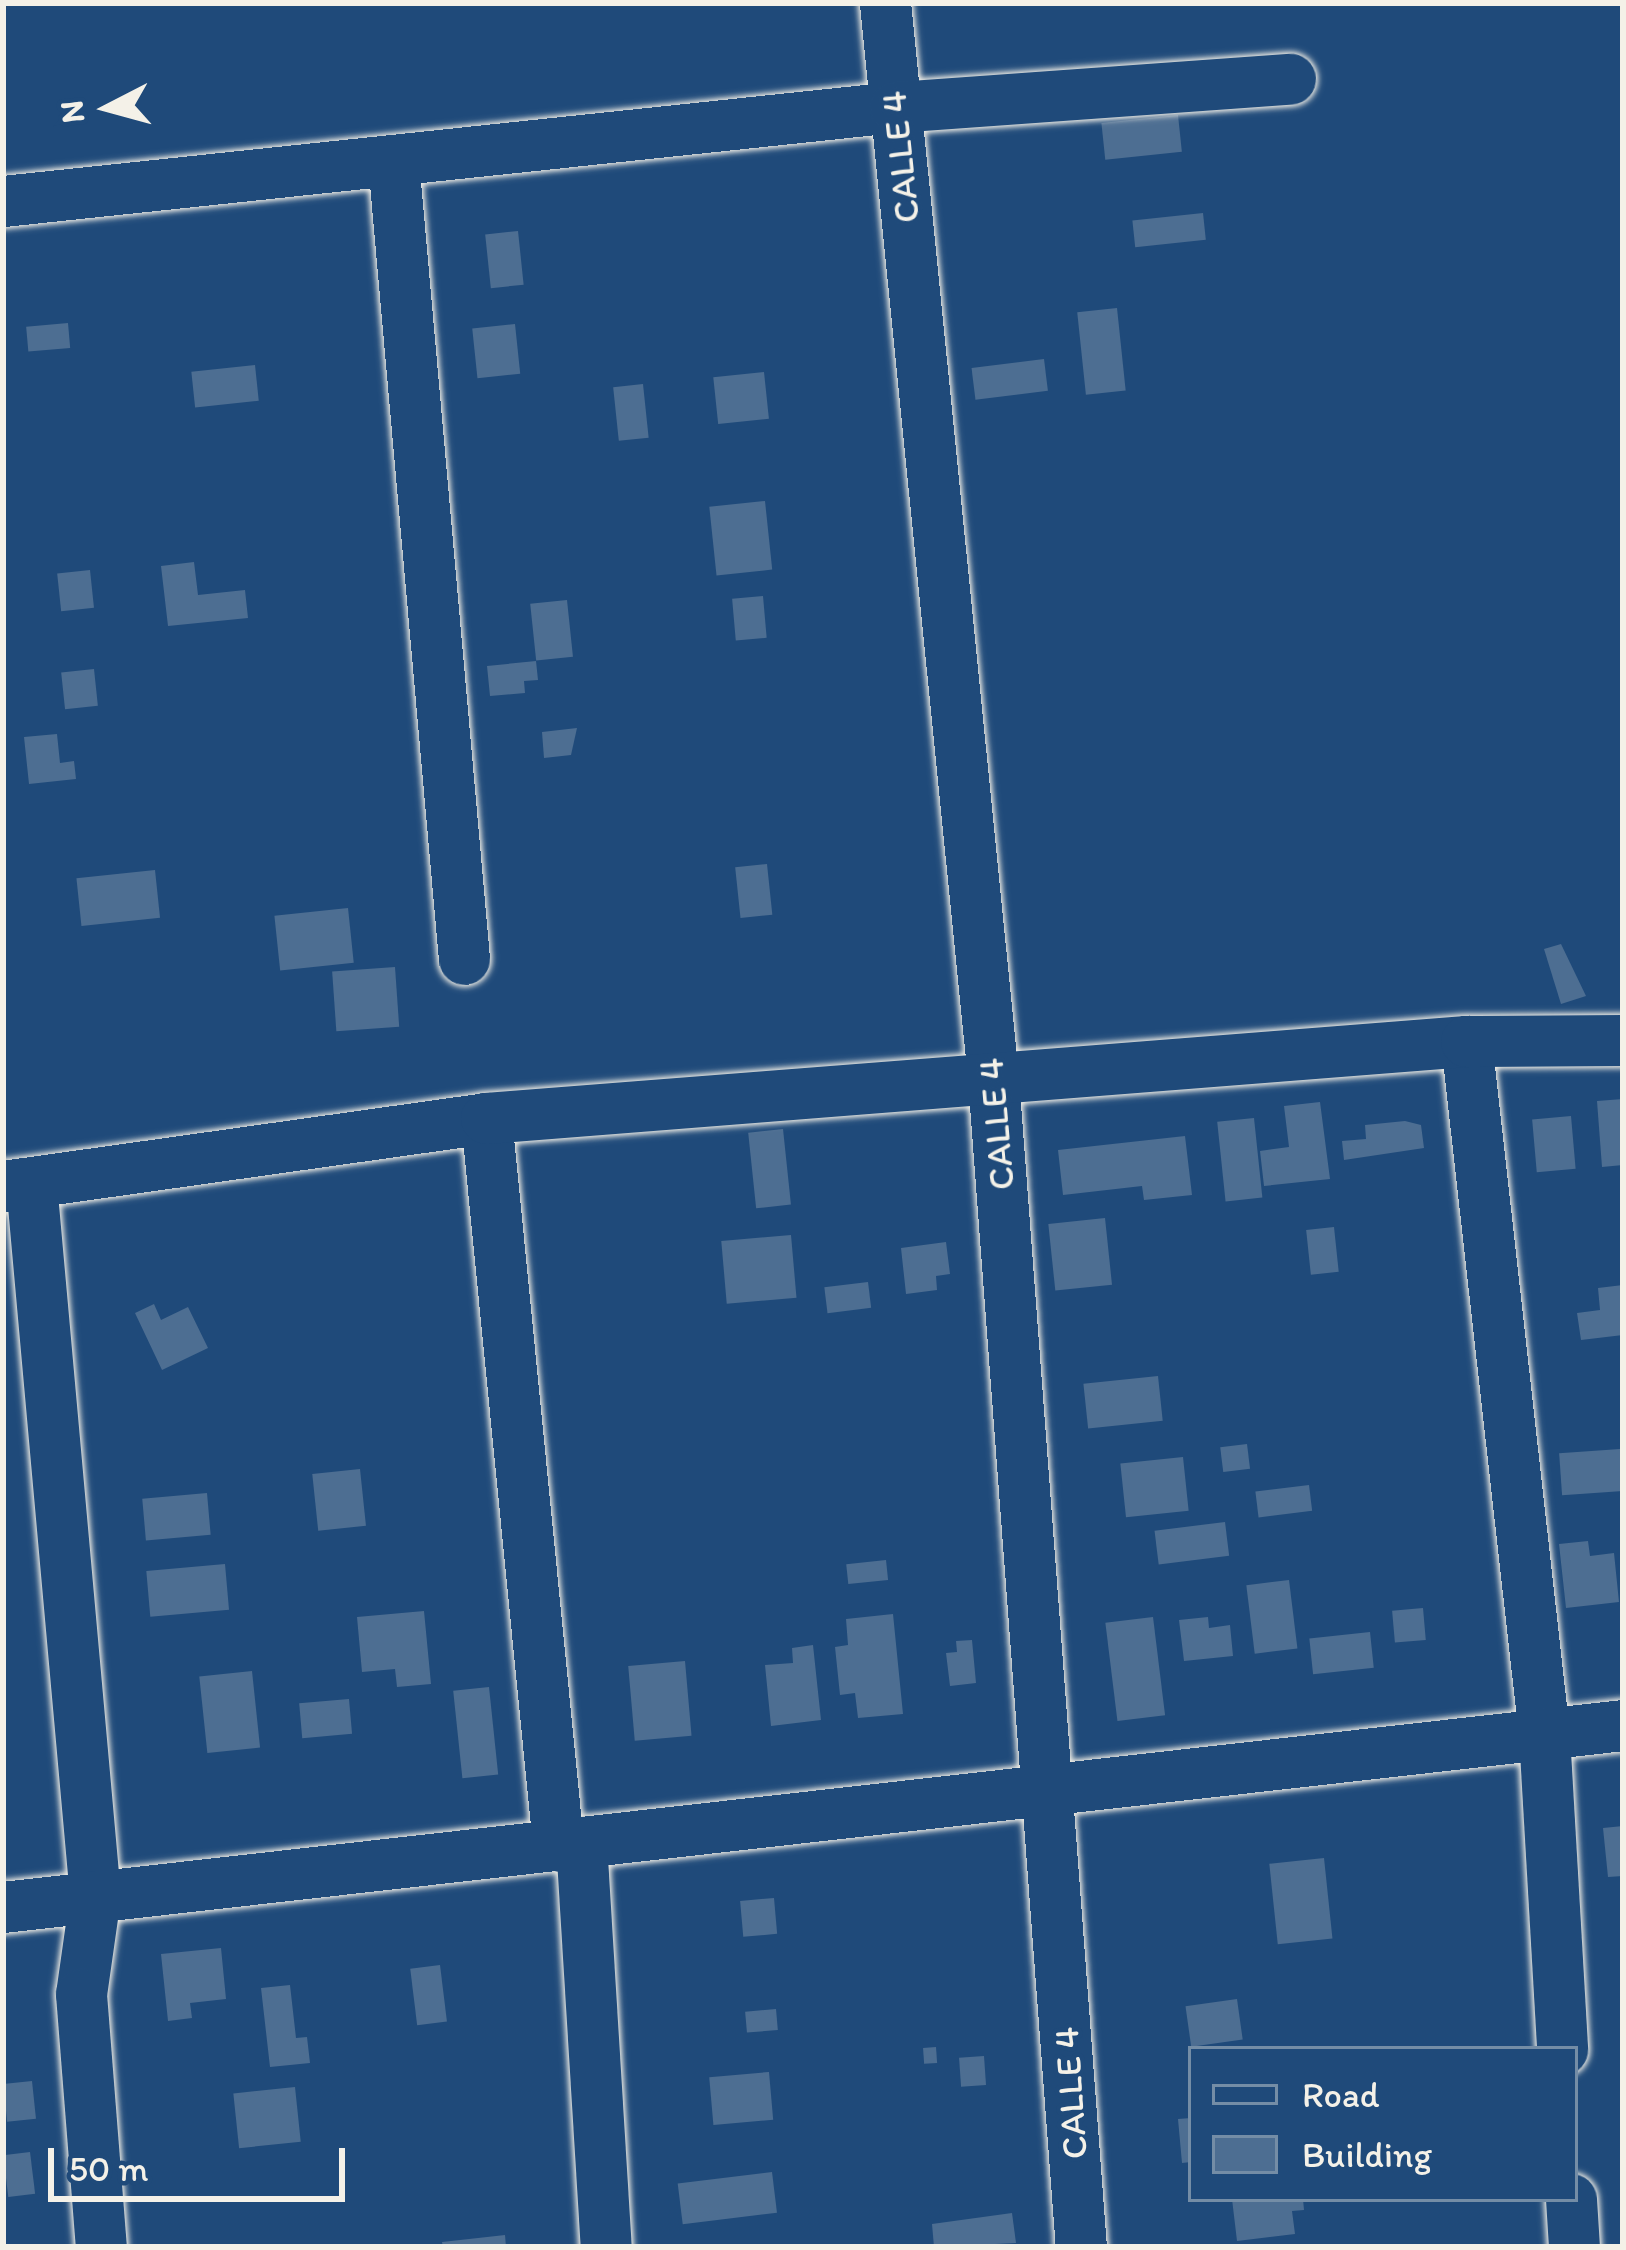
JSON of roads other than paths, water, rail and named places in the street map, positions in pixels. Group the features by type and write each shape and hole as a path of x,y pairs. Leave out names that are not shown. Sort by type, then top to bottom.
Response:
{"street":[{"name":"CALLE 4","path":"885,3 993,1078 1081,2247"},
{"path":"3,201 895,107 1290,79"},
{"path":"393,160 464,959"},
{"path":"100,2247 81,1994 95,1896 17,1184 486,1118 1466,1041 1623,1040"},
{"path":"1466,1041 1544,1734 1562,2046"},
{"path":"486,1118 569,1843 606,2247"},
{"path":"3,1907 1046,1786 1623,1725"},
{"path":"1571,2202 1574,2247"}]}
